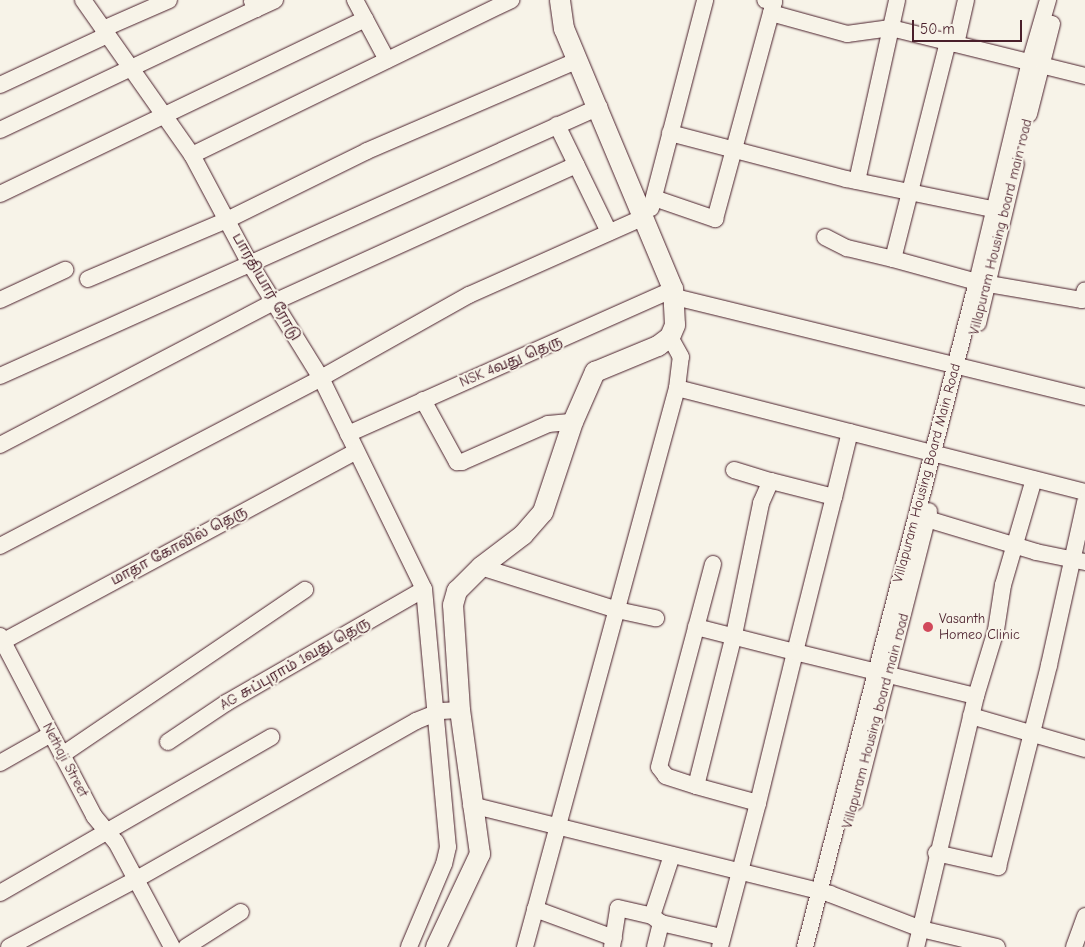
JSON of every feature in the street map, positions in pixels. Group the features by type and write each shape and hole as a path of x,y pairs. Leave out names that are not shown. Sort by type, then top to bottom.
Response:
{"street":[{"name":"பாரதியார் ரோடு","path":"83,0 192,155 250,262 321,378 356,451 436,599"},
{"path":"0,85 169,0"},
{"path":"0,130 254,4 275,0"},
{"path":"355,0 387,60"},
{"path":"192,155 511,0"},
{"path":"436,947 447,889 448,711 436,599 456,591 481,567 523,536 543,512 560,423 595,372 658,346 670,337 675,325 638,222 589,110 571,63 560,0"},
{"path":"0,546 321,378 469,295 610,232 638,222 654,198 705,0"},
{"path":"857,181 897,0"},
{"path":"893,259 952,43 966,0"},
{"name":"Villapuram Housing Board Main Road","path":"984,283 998,210 1036,63 1048,0"},
{"path":"1036,63 1059,0"},
{"path":"654,198 716,219 771,4 847,34 891,28 1085,76"},
{"path":"0,194 365,19"},
{"path":"88,279 227,220 366,151 571,63"},
{"path":"0,376 589,110"},
{"path":"557,125 610,232"},
{"path":"670,133 857,181 998,210"},
{"path":"0,446 274,302 576,165"},
{"path":"825,237 847,248 984,283 1084,297"},
{"path":"0,300 65,270"},
{"name":"Villapuram Housing board main road","path":"960,367 984,283"},
{"path":"665,296 1085,397"},
{"name":"NSK 4வது தெரு","path":"348,434 665,296"},
{"path":"525,947 677,388 680,357 670,337"},
{"name":"Villapuram Housing Board Main Road","path":"882,672 960,367"},
{"path":"677,388 1085,492"},
{"path":"423,400 456,462 462,462 560,423"},
{"path":"535,909 613,942 618,908 657,919 720,942 741,872 850,432"},
{"name":"மாதா கோவில் தெரு","path":"1,640 356,451"},
{"name":"Villapuram Housing board main road","path":"817,947 825,893 882,672 926,519 937,455"},
{"path":"734,470 834,497"},
{"path":"916,947 936,853 976,696 996,630 1003,585 1034,479"},
{"path":"696,786 734,635 761,504 771,481"},
{"path":"936,853 998,867 1079,561 1085,502"},
{"path":"926,519 1079,561"},
{"path":"713,564 659,767 666,776 758,803"},
{"path":"481,567 617,610 656,618"},
{"path":"62,754 305,590"},
{"name":"AG சுப்புராம் 1வது தெரு","path":"168,742 226,703 436,599"},
{"path":"696,627 976,696"},
{"name":"Nethaji Street","path":"1,640 94,816 116,842 172,947"},
{"path":"409,947 447,889 480,854 471,805 448,711"},
{"path":"9,947 448,711"},
{"path":"971,716 1085,749"},
{"path":"0,763 51,734"},
{"path":"0,893 271,737"},
{"path":"471,805 825,893 921,929 977,945 997,947"},
{"path":"655,947 657,919 672,855"},
{"path":"805,947 825,893"},
{"path":"186,947 241,912"},
{"path":"1074,947 1085,916"}],"place":[{"name":"Vasanth Homeo Clinic","path":"928,627"}]}
